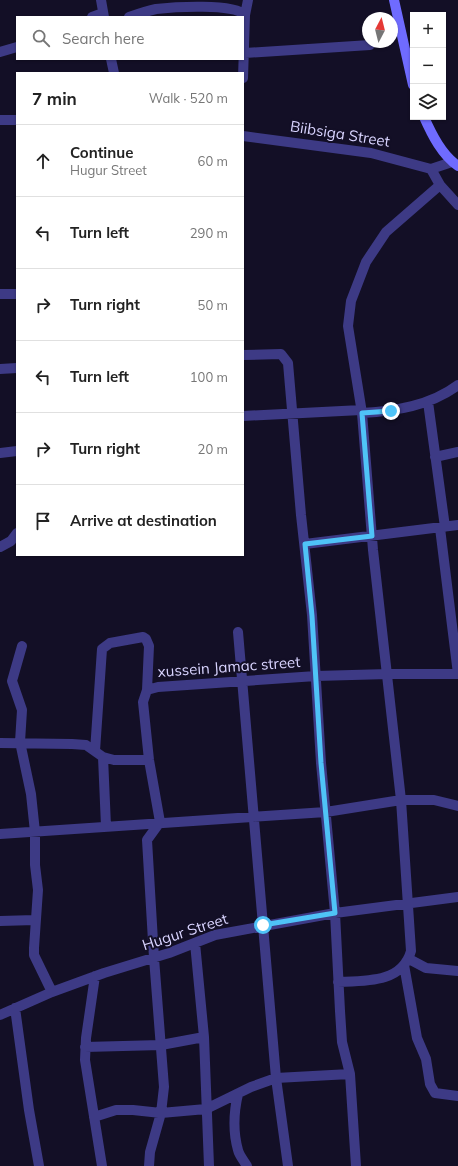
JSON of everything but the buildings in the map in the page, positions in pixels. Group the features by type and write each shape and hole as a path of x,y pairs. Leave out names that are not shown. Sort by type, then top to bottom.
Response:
{"main road":[{"path":"394,0 413,84"},
{"path":"425,120 433,137 455,164"}],"street":[{"path":"101,0 103,15"},
{"path":"243,72 245,16 248,0"},
{"path":"132,16 177,4 227,9 241,12 245,16"},
{"path":"245,53 362,46"},
{"path":"0,52 16,47"},
{"path":"111,60 114,72"},
{"path":"0,120 16,120"},
{"name":"Biibsiga Street","path":"244,136 371,153 431,169"},
{"path":"455,164 431,169 440,185 458,205"},
{"path":"338,982 372,981 392,975 406,962 411,951 401,800 372,536 361,412 348,326 351,301 366,262 386,232 440,185"},
{"path":"0,294 16,294"},
{"path":"244,355 281,354 288,363 312,616 321,763 335,913 342,1042 350,1074 356,1166"},
{"path":"0,369 16,368"},
{"path":"244,416 391,411 428,402 458,385"},
{"path":"428,402 443,527 458,674"},
{"path":"0,453 16,451"},
{"path":"435,457 458,452"},
{"path":"305,544 458,525"},
{"path":"0,547 11,542 16,535"},
{"path":"238,632 276,1078 288,1166"},
{"path":"106,826 99,754 100,654 106,645 143,637 146,639 148,646 147,690 144,702 149,760 160,822 147,840 164,1087 161,1113 150,1152 149,1166"},
{"path":"22,646 12,681 22,710 20,742 31,794 35,832 35,865 38,890 34,955 52,992"},
{"name":"xussein Jamac street","path":"147,690 158,687 316,676 458,674"},
{"path":"0,743 20,742 86,745 99,754 114,760 149,760"},
{"path":"0,834 326,812 401,800 434,800 458,806"},
{"name":"Hugur Street","path":"0,1015 52,992 95,976 154,958 215,935 335,913 458,897"},
{"path":"0,921 36,920"},
{"path":"194,944 204,1037 209,1166"},
{"path":"406,962 426,968 458,971"},
{"path":"406,962 417,1038 426,1059 430,1084 436,1093 458,1096"},
{"path":"95,976 85,1060 102,1166"},
{"path":"15,1008 29,1110 39,1166"},
{"path":"86,1047 161,1045 204,1037"},
{"path":"94,1117 116,1110 161,1113 206,1109 276,1078 350,1074"},
{"path":"238,1094 234,1110 236,1138 238,1151 247,1166"}],"route":[{"path":"263,925 335,913 321,763 312,616 305,544 372,536 362,413 391,411"}]}
